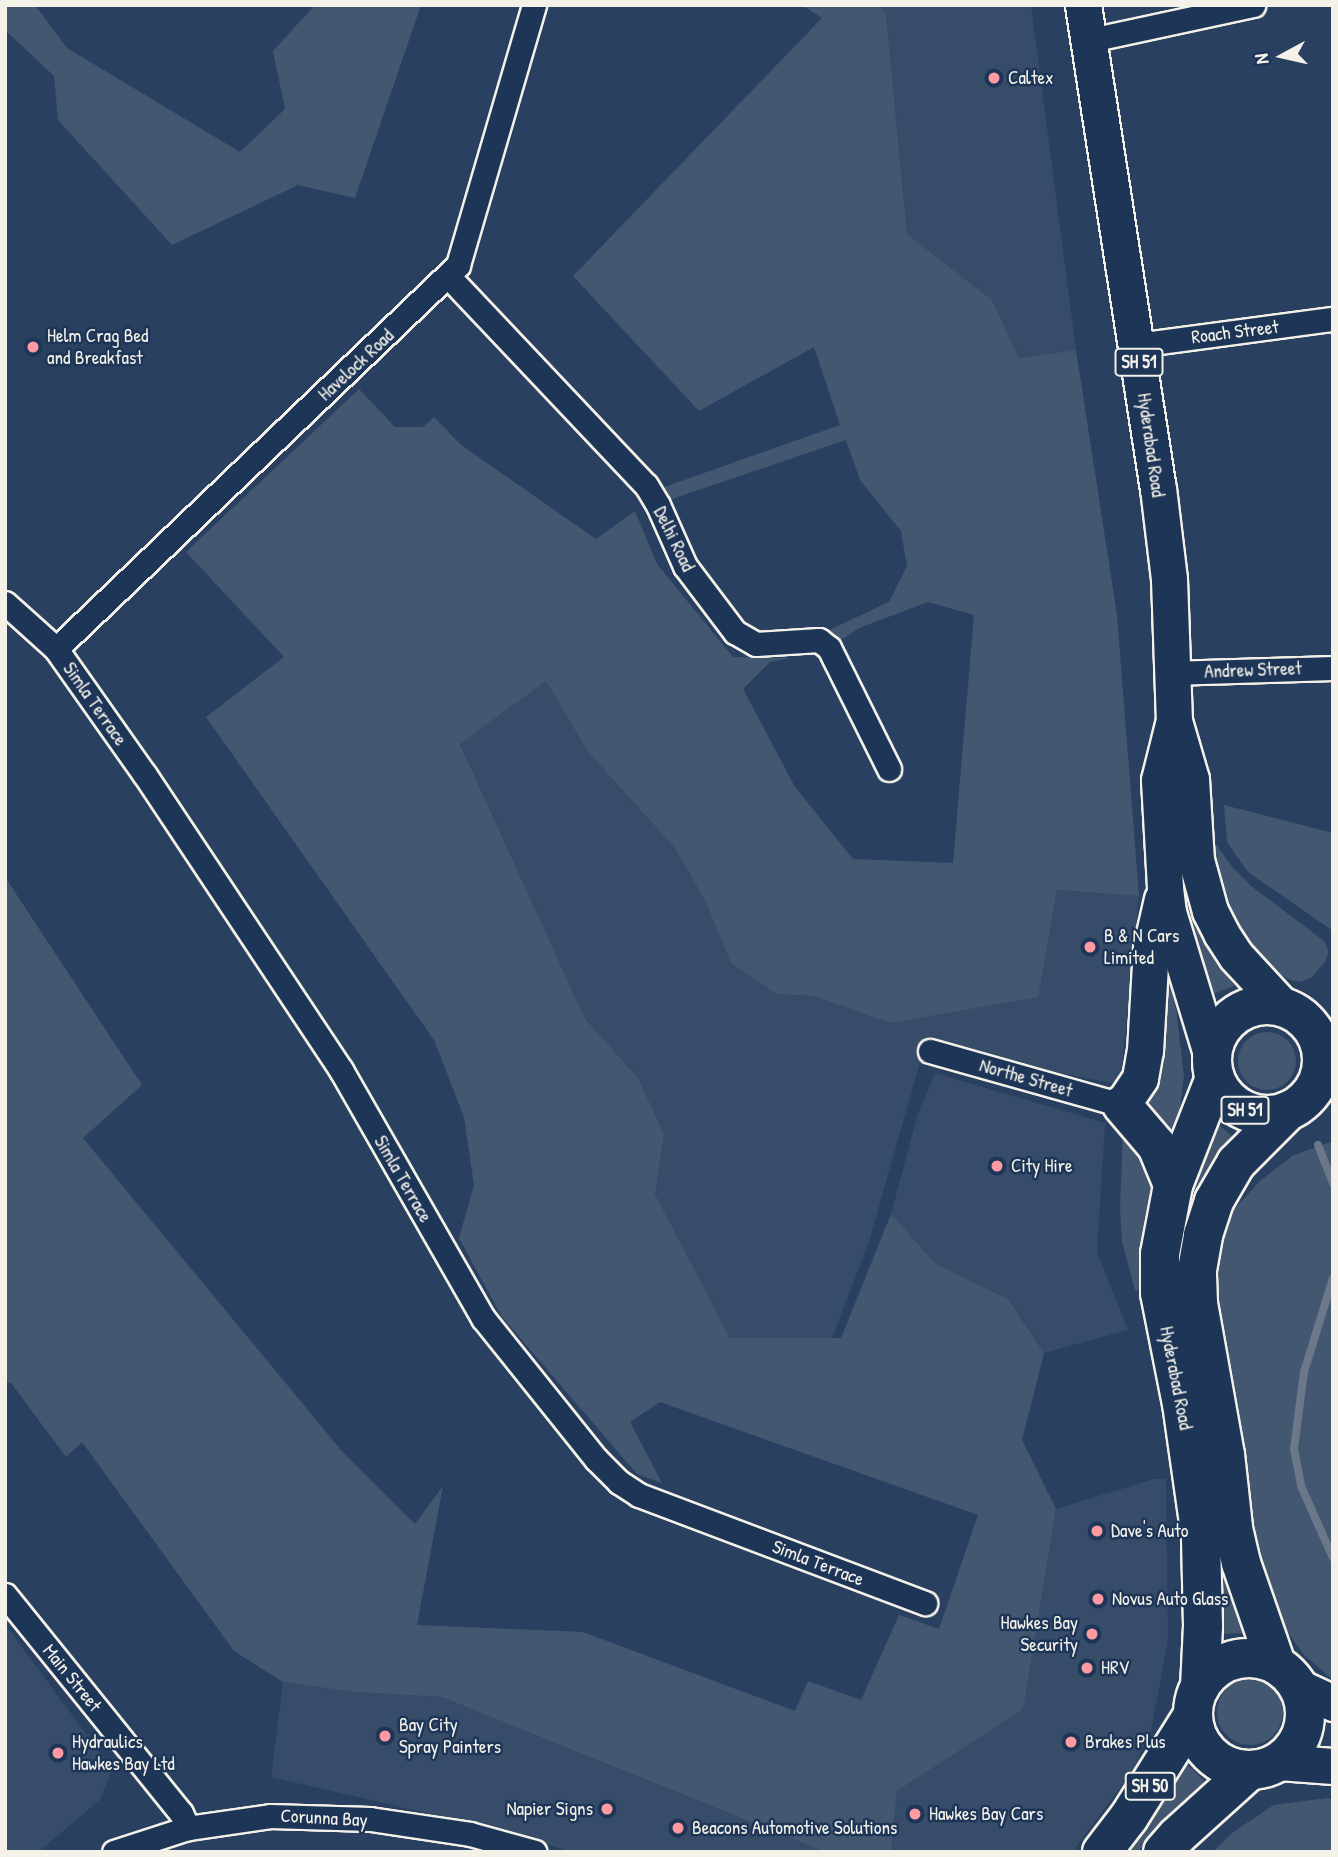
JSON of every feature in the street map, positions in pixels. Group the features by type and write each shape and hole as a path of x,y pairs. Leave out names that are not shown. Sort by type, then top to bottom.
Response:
{"highway":[{"path":"1213,1067 1221,1029 1237,1015 1257,1006 1307,1017"},
{"name":"SH 51","path":"1213,1067 1223,1094 1236,1106 1253,1113 1271,1115 1310,1102 1321,1072 1321,1059 1307,1017"},
{"name":"Hyderabad Road","path":"1102,1852 1129,1817 1196,1701 1203,1626 1196,1488 1160,1293 1160,1254 1174,1185 1213,1067"},
{"name":"Hyderabad Road","path":"1287,1676 1241,1563 1233,1527 1225,1455 1198,1304 1197,1270 1203,1235 1214,1201 1236,1163 1310,1102"},
{"path":"1122,1105 1157,1146 1174,1185"},
{"name":"SH 50","path":"1163,1852 1177,1836 1264,1767 1292,1751 1305,1720 1287,1676 1259,1659 1242,1658 1218,1668 1196,1701"},
{"path":"1196,1701 1203,1746 1215,1759 1231,1768 1264,1767"}],"main road":[{"name":"Hyderabad Road","path":"1083,5 1137,345 1169,579 1174,721 1191,779 1196,860 1210,911 1236,956 1307,1017"},
{"name":"Hyderabad Road","path":"1174,721 1159,780 1165,888 1168,912 1213,1067"},
{"path":"1122,1105 1140,1078 1145,1052 1152,947 1165,888"},
{"name":"SH 50","path":"1287,1676 1333,1703"},
{"path":"1264,1767 1333,1766"}],"street":[{"name":"Havelock Road","path":"56,649 449,277 458,265 534,5"},
{"path":"1090,40 1253,5"},
{"name":"Delhi Road","path":"449,277 646,485 658,505 685,566 734,632 756,644 819,640 829,648 889,769"},
{"name":"Roach Street","path":"1137,345 1333,319"},
{"name":"Simla Terrace","path":"5,604 56,649 145,775 341,1070 483,1318 596,1459 619,1482 639,1495 925,1603"},
{"name":"Andrew Street","path":"1173,673 1333,668"},
{"name":"Northe Street","path":"930,1051 1122,1105"},
{"name":"Main Street","path":"5,1595 181,1813 188,1828"},
{"name":"Corunna Bay","path":"114,1852 188,1828 270,1816 370,1819 470,1834 535,1852"}],"shaded area":[{"path":"5,5 35,5 67,48 240,152 285,109 273,51 315,5 421,5 355,198 298,185 172,245 58,120 54,76 5,30"},
{"path":"802,5 878,5 886,14 907,234 992,300 1019,358 1076,350 1117,615 1139,896 1057,890 1038,997 890,1023 814,996 776,994 731,963 705,900 674,847 588,752 546,681 460,744 585,1019 638,1078 664,1134 655,1194 730,1338 841,1338 891,1214 936,1264 1008,1299 1044,1353 1022,1440 1056,1509 1023,1709 897,1791 891,1852 825,1852 442,1697 355,1692 283,1682 234,1651 82,1442 66,1457 11,1383 5,1382 5,877 142,1085 83,1138 341,1450 415,1524 443,1486 417,1625 583,1632 795,1711 808,1681 861,1700 899,1615 939,1629 978,1515 660,1402 630,1422 662,1483 637,1474 502,1317 459,1238 474,1185 464,1117 434,1040 206,717 284,657 186,552 359,389 395,427 423,427 434,417 461,445 596,539 635,511 657,564 733,657 790,658 770,662 743,689 795,787 853,859 953,863 974,615 928,602 859,628 837,643 827,631 889,602 907,566 901,531 860,480 846,440 660,503 653,491 840,425 814,347 699,411 573,276 822,18"},
{"path":"878,5 1031,5 1076,350 1019,358 992,300 907,234 886,14"},
{"path":"546,680 588,752 674,847 705,900 732,963 776,994 814,996 890,1023 1057,890 1139,896 1120,1085 925,1045 869,1242 832,1338 730,1338 655,1194 664,1134 638,1078 585,1020 460,743"},
{"path":"1224,805 1333,833 1333,931 1248,872 1227,842"},
{"path":"1212,844 1216,844 1233,868 1251,886 1324,941 1329,952 1325,962 1312,977 1300,982 1290,980 1272,969 1250,948 1223,903"},
{"path":"1182,864 1188,901 1216,960 1234,986 1213,994 1196,954 1179,894"},
{"path":"1163,952 1176,1009 1184,1076 1180,1108 1171,1137 1142,1103"},
{"path":"1261,1032 1273,1032 1288,1040 1296,1055 1296,1067 1288,1082 1273,1090 1261,1090 1246,1082 1238,1067 1238,1055 1246,1040"},
{"path":"935,1073 1105,1123 1097,1252 1128,1330 1044,1353 1009,1300 936,1264 891,1214 918,1113"},
{"path":"1218,1124 1233,1137 1234,1145 1197,1206 1246,1633 1224,1634 1219,1628 1175,1243 1197,1167"},
{"path":"1123,1129 1154,1175 1144,1220 1141,1289 1135,1291 1122,1241 1120,1209"},
{"path":"1333,1141 1333,1680 1304,1655 1279,1620 1251,1530 1216,1334 1214,1281 1221,1238 1231,1213 1259,1182 1292,1156"},
{"path":"1154,1479 1166,1479 1168,1640 1151,1731 1132,1772 1072,1852 891,1852 897,1791 1022,1709 1056,1509"},
{"path":"7,1627 112,1769 100,1800 38,1852 5,1852"},
{"path":"1250,1679 1263,1682 1273,1689 1280,1699 1283,1712 1280,1725 1273,1735 1263,1742 1250,1745 1237,1742 1227,1735 1220,1725 1217,1712 1220,1699 1227,1689 1237,1682"},
{"path":"283,1682 355,1692 442,1697 825,1852 572,1852 500,1830 271,1777"},
{"path":"1186,1763 1204,1781 1201,1791 1137,1852 1121,1852 1158,1810"},
{"path":"1333,1799 1333,1852 1213,1852 1232,1833 1274,1805"}],"waterway":[{"path":"1318,1145 1333,1183"},
{"path":"1333,1278 1304,1372 1294,1449 1301,1486 1333,1558"}],"place":[{"name":"Caltex","path":"994,78"},
{"name":"Helm Crag Bed and Breakfast","path":"33,347"},
{"name":"B & N Cars Limited","path":"1090,947"},
{"name":"City Hire","path":"997,1166"},
{"name":"Dave's Auto","path":"1097,1531"},
{"name":"Novus Auto Glass","path":"1098,1599"},
{"name":"Hawkes Bay Security","path":"1092,1634"},
{"name":"HRV","path":"1087,1668"},
{"name":"Bay City Spray Painters","path":"385,1736"},
{"name":"Brakes Plus","path":"1071,1742"},
{"name":"Hydraulics Hawkes Bay Ltd","path":"58,1753"},
{"name":"Napier Signs","path":"607,1809"},
{"name":"Hawkes Bay Cars","path":"915,1814"},
{"name":"Beacons Automotive Solutions","path":"678,1828"}]}
